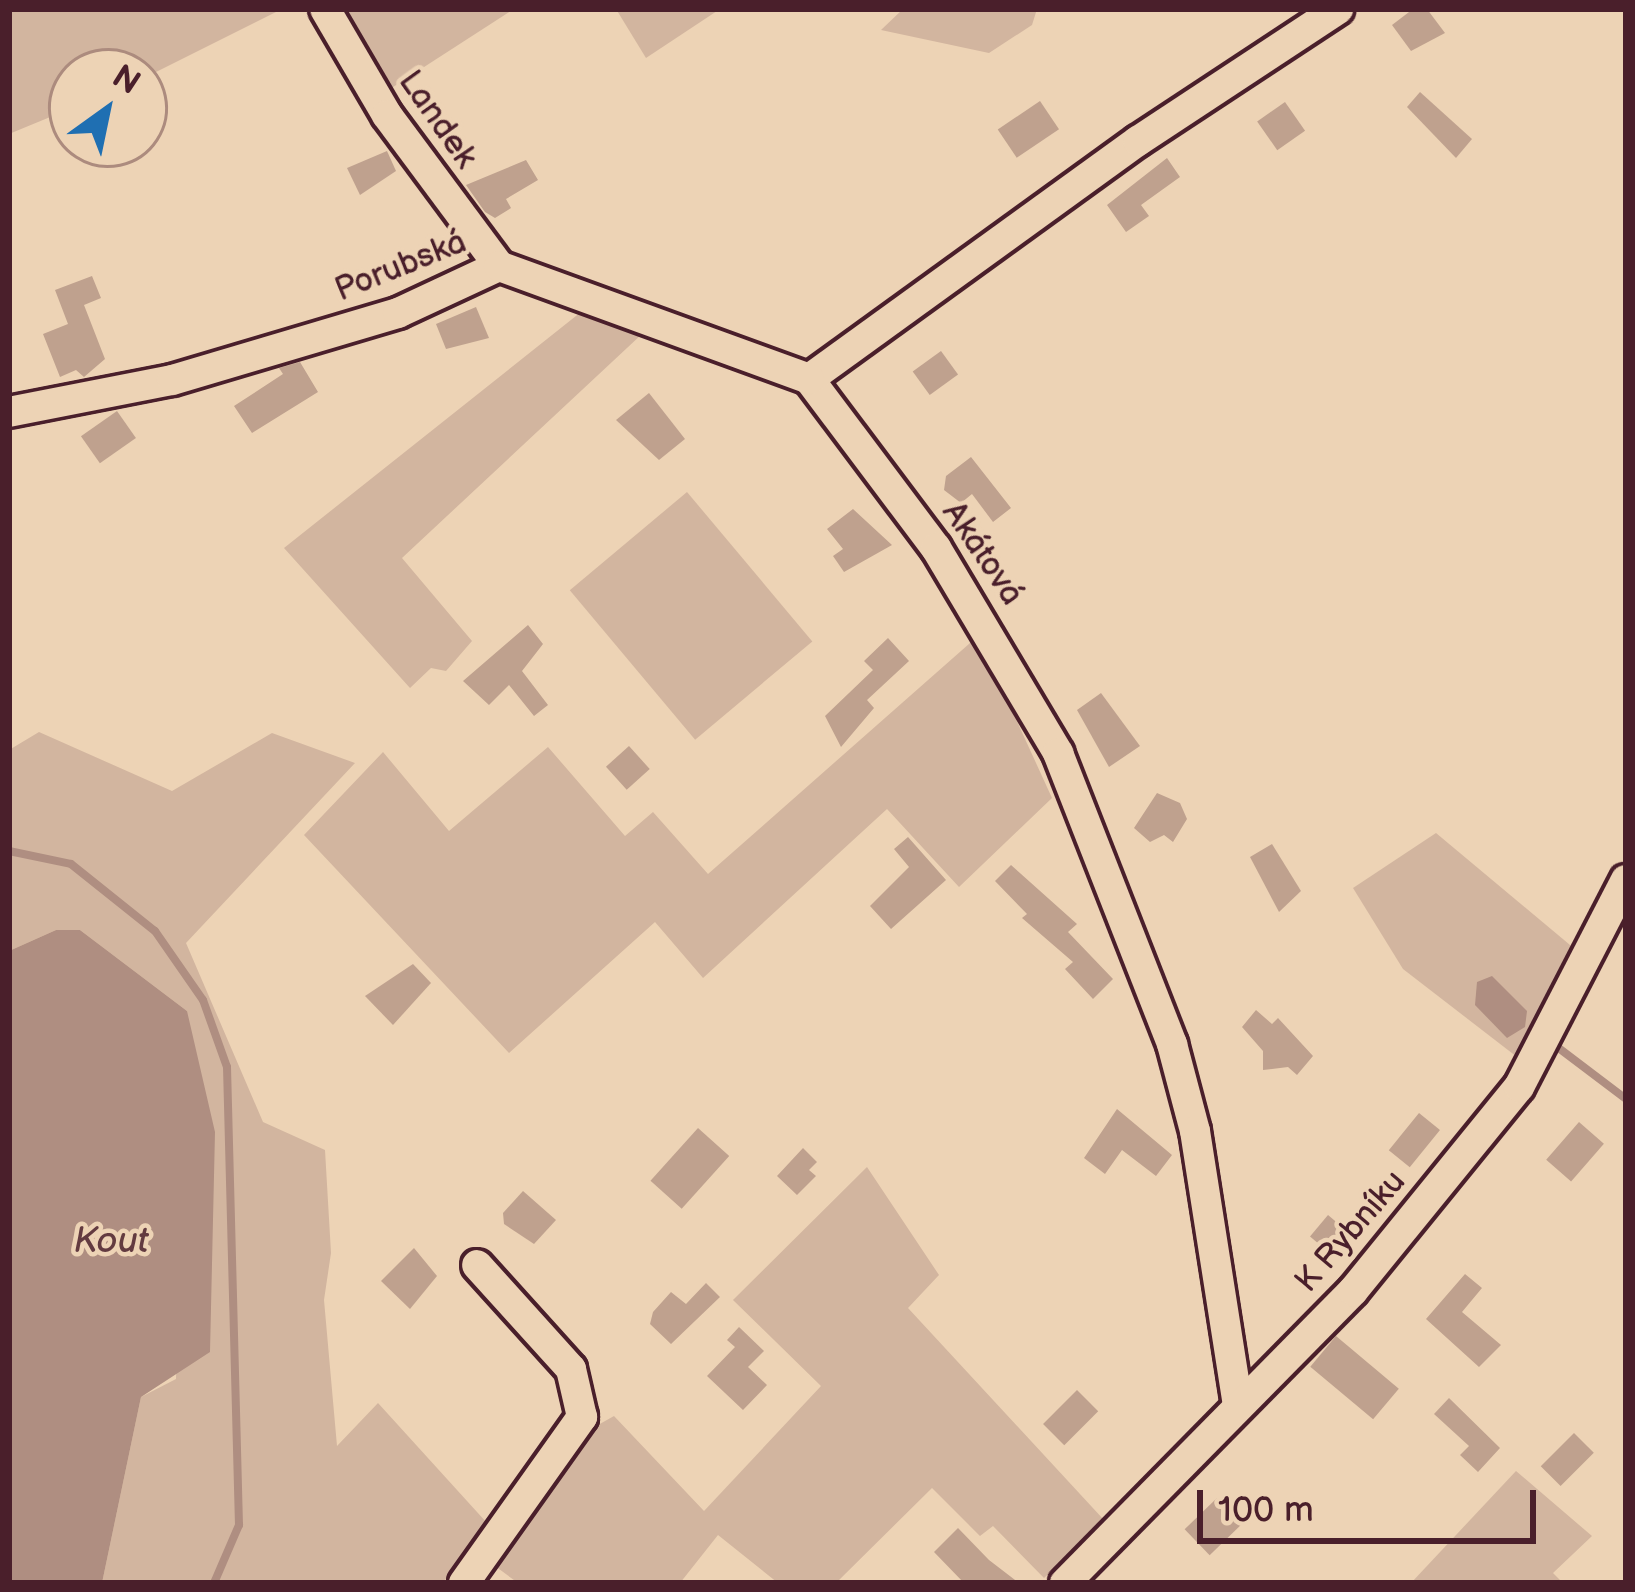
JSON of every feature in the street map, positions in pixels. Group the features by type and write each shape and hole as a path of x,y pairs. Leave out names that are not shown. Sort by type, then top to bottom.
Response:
{"street":[{"name":"Landek","path":"326,9 387,116 499,266"},
{"path":"809,379 1138,141 1338,9"},
{"name":"Porubská","path":"9,412 194,374 398,313 499,266 809,379"},
{"name":"Akátová","path":"809,379 936,548 1058,753 1172,1044 1195,1131 1238,1405"},
{"name":"K Rybníku","path":"1065,1583 1353,1291 1519,1087 1626,880"},
{"path":"464,1583 582,1417 571,1369 477,1265"}],"shaded area":[{"path":"9,9 282,9 168,66 168,48 48,48 48,118 9,134"},
{"path":"338,9 514,9 390,89"},
{"path":"616,9 720,9 646,58"},
{"path":"903,9 1037,9 1032,25 989,53 881,30"},
{"path":"586,308 642,334 402,558 472,641 446,671 431,668 410,688 284,548"},
{"path":"687,492 812,641 695,740 570,590"},
{"path":"978,636 1052,798 959,887 887,809 703,978 655,922 509,1053 304,835 383,752 449,831 548,747 625,836 653,812 708,874"},
{"path":"39,732 172,791 272,733 355,763 186,943 263,1122 325,1150 331,1253 324,1300 337,1446 378,1403 487,1523 443,1583 102,1583 141,1397 176,1379 187,1011 80,930 56,930 9,951 9,750"},
{"path":"1436,833 1576,950 1517,1057 1403,969 1353,888"},
{"path":"867,1167 939,1275 908,1308 1104,1520 1044,1578 993,1526 980,1536 932,1488 836,1583 778,1583 718,1535 680,1583 518,1583 484,1558 582,1434 614,1416 704,1511 821,1386 733,1300"},
{"path":"1516,1471 1592,1536 1553,1573 1563,1583 1411,1583"}],"water":[{"name":"Kout","path":"56,930 80,930 187,1011 215,1132 210,1352 141,1397 102,1583 9,1583 9,951"},
{"path":"1492,976 1527,1011 1525,1027 1507,1038 1475,1005 1477,982"}],"building":[{"path":"1413,9 1427,9 1445,33 1411,51 1392,25"},
{"path":"1420,92 1472,139 1456,158 1407,107"},
{"path":"1040,101 1059,129 1017,158 998,130"},
{"path":"1285,102 1305,131 1277,150 1257,122"},
{"path":"387,151 396,171 360,195 347,168"},
{"path":"1167,158 1180,177 1141,205 1149,216 1126,232 1107,205"},
{"path":"526,160 538,180 506,199 511,208 495,218 485,212 466,185"},
{"path":"92,276 101,298 84,305 105,359 84,377 76,370 60,377 43,334 68,324 55,290"},
{"path":"476,307 489,338 446,349 436,324"},
{"path":"941,351 958,374 930,395 913,372"},
{"path":"300,362 318,392 252,433 234,406 283,374 279,368"},
{"path":"649,393 685,439 659,460 616,420"},
{"path":"117,411 136,438 100,463 81,436"},
{"path":"971,457 1011,508 993,522 972,494 961,503 944,490 946,476"},
{"path":"853,509 892,545 844,572 833,556 843,549 827,529"},
{"path":"528,625 543,644 522,671 548,705 534,716 509,685 489,705 463,681"},
{"path":"888,638 909,661 867,700 874,708 841,747 825,716 873,670 864,661"},
{"path":"1101,693 1140,746 1109,767 1077,710"},
{"path":"629,746 650,769 627,790 606,767"},
{"path":"1157,793 1180,803 1187,819 1173,842 1164,835 1150,842 1134,828"},
{"path":"908,837 946,880 891,929 870,906 909,867 894,849"},
{"path":"1272,844 1301,891 1279,912 1250,857"},
{"path":"1011,865 1077,924 1068,932 1113,979 1093,999 1065,969 1073,962 1022,918 1027,914 995,881"},
{"path":"413,964 431,983 393,1025 365,996"},
{"path":"1256,1010 1272,1024 1278,1018 1313,1056 1297,1075 1288,1067 1263,1070 1263,1051 1242,1027"},
{"path":"1117,1109 1172,1155 1156,1176 1122,1150 1105,1174 1084,1158"},
{"path":"1419,1113 1440,1130 1410,1167 1389,1150"},
{"path":"1579,1122 1604,1144 1571,1181 1546,1160"},
{"path":"698,1128 729,1156 682,1209 650,1181"},
{"path":"803,1148 817,1162 809,1170 816,1176 797,1195 777,1176"},
{"path":"523,1191 556,1220 534,1244 504,1224 503,1213"},
{"path":"1328,1215 1353,1236 1335,1258 1310,1236"},
{"path":"414,1248 437,1276 410,1309 381,1281"},
{"path":"1465,1274 1482,1288 1462,1312 1501,1345 1479,1367 1426,1319"},
{"path":"706,1283 720,1297 671,1344 650,1324 653,1312 671,1292 686,1304"},
{"path":"739,1327 764,1351 748,1367 767,1385 743,1410 707,1376 735,1347 727,1340"},
{"path":"1336,1336 1399,1389 1373,1419 1310,1367"},
{"path":"1077,1390 1098,1411 1064,1445 1043,1424"},
{"path":"1449,1398 1500,1448 1478,1472 1460,1455 1469,1446 1434,1414"},
{"path":"1574,1433 1594,1453 1561,1486 1541,1466"},
{"path":"1217,1498 1242,1524 1210,1555 1185,1529"},
{"path":"958,1528 1019,1583 964,1583 934,1552"}],"waterway":[{"path":"9,851 71,864 155,931 203,1000 227,1067 239,1525 214,1583"},
{"path":"1552,1043 1626,1099"}]}
